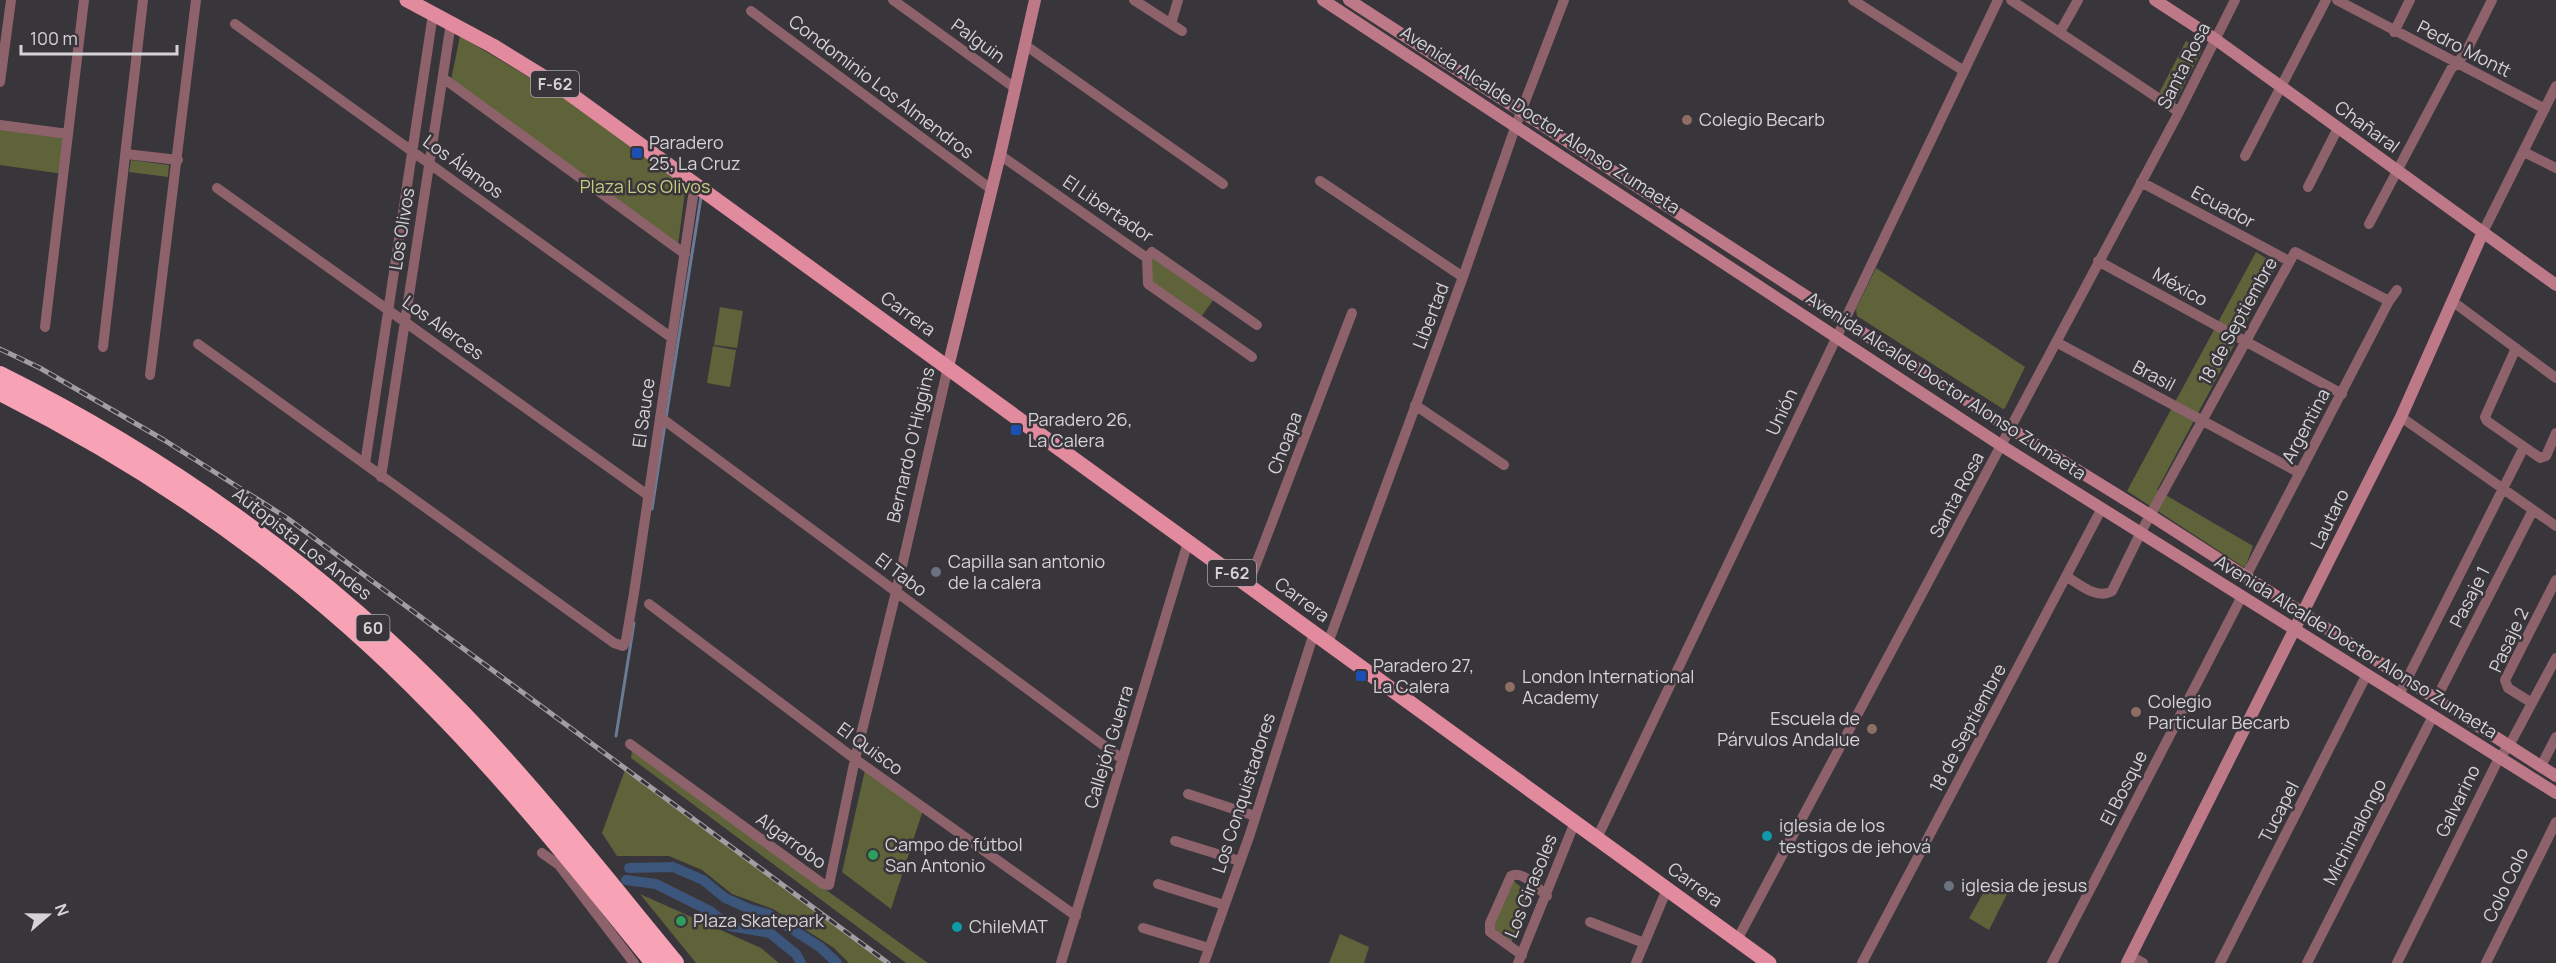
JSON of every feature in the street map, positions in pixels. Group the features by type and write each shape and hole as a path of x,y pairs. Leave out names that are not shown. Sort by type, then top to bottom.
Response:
{"highway":[{"name":"Autopista Los Andes","path":"0,375 105,432 217,503 285,554 359,615 425,676 494,748 675,963"},
{"name":"Autopista Los Andes","path":"0,392 94,443 201,510 289,577 352,630 431,703 482,758 654,963"}],"main road":[{"name":"F-62","path":"407,0 493,46 566,91 695,183"},
{"name":"Carrera","path":"695,183 1768,962"}],"street":[{"path":"0,82 11,0"},
{"path":"45,327 84,0"},
{"path":"103,347 143,0"},
{"path":"150,375 196,0"},
{"name":"Palguin","path":"893,0 1015,88"},
{"name":"Bernardo O'Higgins","path":"855,759 1035,0"},
{"path":"1134,0 1182,32"},
{"path":"1171,24 1178,0"},
{"name":"Avenida Alcalde Doctor Alonso Zumaeta","path":"1323,0 2002,446 2556,793"},
{"name":"Avenida Alcalde Doctor Alonso Zumaeta","path":"1349,0 2011,429 2150,515 2556,776"},
{"name":"Libertad","path":"1328,643 1463,277 1520,112 1564,0"},
{"path":"1853,0 1964,71"},
{"name":"Unión","path":"1598,838 1998,0"},
{"path":"2011,0 2180,112"},
{"path":"2060,33 2078,0"},
{"name":"Chañaral","path":"2155,0 2215,39 2556,285"},
{"name":"Santa Rosa","path":"1737,940 2002,446 2098,261 2180,112 2235,0"},
{"path":"2245,156 2326,0"},
{"name":"Pedro Montt","path":"2337,0 2394,32 2545,109"},
{"path":"2394,32 2409,0"},
{"path":"2368,224 2456,63 2465,54 2492,0"},
{"name":"Condominio Los Almendros","path":"751,11 991,189"},
{"name":"Los Olivos","path":"365,464 433,14"},
{"name":"Los Olivos","path":"381,477 451,23"},
{"name":"Los Álamos","path":"235,24 672,338"},
{"path":"1025,45 1223,184"},
{"path":"443,78 685,254"},
{"name":"Lautaro","path":"2129,960 2401,417 2483,232 2556,86"},
{"path":"0,125 68,134"},
{"path":"2308,187 2338,128"},
{"path":"2524,152 2556,168"},
{"path":"126,154 178,160"},
{"name":"El Libertador","path":"1000,155 1147,258 1152,252 1257,325"},
{"path":"1320,181 1463,277"},
{"name":"Ecuador","path":"2141,182 2389,301"},
{"name":"El Sauce","path":"381,477 614,643 623,646 628,631 695,183"},
{"name":"Los Alerces","path":"218,188 389,308 648,496"},
{"name":"18 de Septiembre","path":"2066,576 2097,594 2105,595 2112,591 2150,515 2292,256"},
{"path":"1147,258 1148,284 1252,357"},
{"name":"México","path":"2098,261 2342,394"},
{"name":"Argentina","path":"2245,578 2389,301 2397,290"},
{"path":"2452,301 2556,378"},
{"name":"Choapa","path":"1248,585 1352,313"},
{"name":"Brasil","path":"2056,342 2300,473"},
{"path":"198,344 381,477"},
{"path":"2516,348 2485,417 2487,421 2543,458 2556,433"},
{"path":"1415,405 1504,465"},
{"name":"El Tabo","path":"660,417 1122,759"},
{"path":"2401,417 2556,526"},
{"path":"2399,695 2524,447"},
{"name":"18 de Septiembre","path":"1862,963 2102,508"},
{"name":"Pasaje 1","path":"2436,699 2533,510"},
{"name":"Callejón Guerra","path":"1061,963 1188,542"},
{"name":"Pasaje 2","path":"2532,704 2508,688 2505,680 2556,580"},
{"name":"El Bosque","path":"2052,963 2242,596"},
{"name":"El Quisco","path":"649,604 855,759 1076,916"},
{"name":"Los Conquistadores","path":"1204,963 1255,816 1314,633"},
{"name":"Galvarino","path":"2397,963 2499,758 2509,746 2556,658"},
{"name":"Tucapel","path":"2220,963 2367,674"},
{"name":"Michimalongo","path":"2307,963 2433,716"},
{"path":"2541,766 2556,736"},
{"name":"Algarrobo","path":"630,744 828,885 855,759"},
{"path":"1188,794 1255,816"},
{"name":"Los Girasoles","path":"1520,959 1575,822"},
{"name":"Colo Colo","path":"2486,963 2556,822"},
{"path":"1175,841 1240,861"},
{"path":"542,853 559,865 634,963"},
{"path":"1520,959 1490,932 1490,923 1510,876 1521,875 1547,896"},
{"path":"1158,884 1224,905"},
{"path":"1636,963 1667,889"},
{"path":"1590,922 1644,943"},
{"path":"1143,928 1209,948"},
{"path":"2129,960 2143,963"}],"green space":[{"name":"Plaza Los Olivos","path":"460,36 572,103 686,184 678,245 451,80"},
{"path":"2186,41 2202,50 2175,103 2159,93"},
{"path":"0,125 68,134 63,174 0,165"},
{"path":"131,160 169,165 168,177 129,172"},
{"path":"2256,252 2277,265 2157,490 2253,546 2245,568 2127,491"},
{"path":"1153,256 1214,299 1201,317 1151,283 1149,262"},
{"path":"1876,268 2025,367 2005,408 2003,409 1857,316 1856,309"},
{"path":"720,307 743,311 737,348 714,345"},
{"path":"713,346 736,350 730,387 707,383"},
{"path":"632,751 928,963 906,963 631,758"},
{"path":"626,767 887,963 849,963 834,948 773,909 732,894 702,870 669,856 617,856 602,833"},
{"path":"865,770 923,810 891,909 842,872"},
{"path":"1514,881 1531,896 1511,943 1492,929"},
{"path":"1989,883 2008,892 1989,930 1969,918"},
{"name":"Plaza Skatepark","path":"640,894 761,948 779,963 696,963"},
{"path":"1340,934 1369,947 1364,963 1329,963"}],"waterway":[{"path":"666,418 701,197"},
{"path":"652,509 665,424"},
{"path":"616,736 634,623"},
{"path":"629,868 673,867 703,880 725,898 768,914 820,947 837,963"},
{"path":"626,880 656,884 710,911 730,926 770,933 796,954 801,963"}],"railway":[{"path":"0,349 40,368 164,440 287,518 888,963"}],"place":[{"name":"Colegio Becarb","path":"1687,120"},
{"name":"Paradero 25, La Cruz","path":"637,153"},
{"name":"Paradero 26, La Calera","path":"1016,430"},
{"name":"Capilla san antonio de la calera","path":"936,572"},
{"name":"Paradero 27, La Calera","path":"1361,676"},
{"name":"London International Academy","path":"1510,687"},
{"name":"Colegio Particular Becarb","path":"2136,712"},
{"name":"Escuela de Párvulos Andalue","path":"1872,729"},
{"name":"iglesia de los testigos de jehová","path":"1767,836"},
{"name":"Campo de fútbol San Antonio","path":"873,855"},
{"name":"iglesia de jesus","path":"1949,886"},
{"name":"Plaza Skatepark","path":"681,921"},
{"name":"ChileMAT","path":"957,927"}]}
